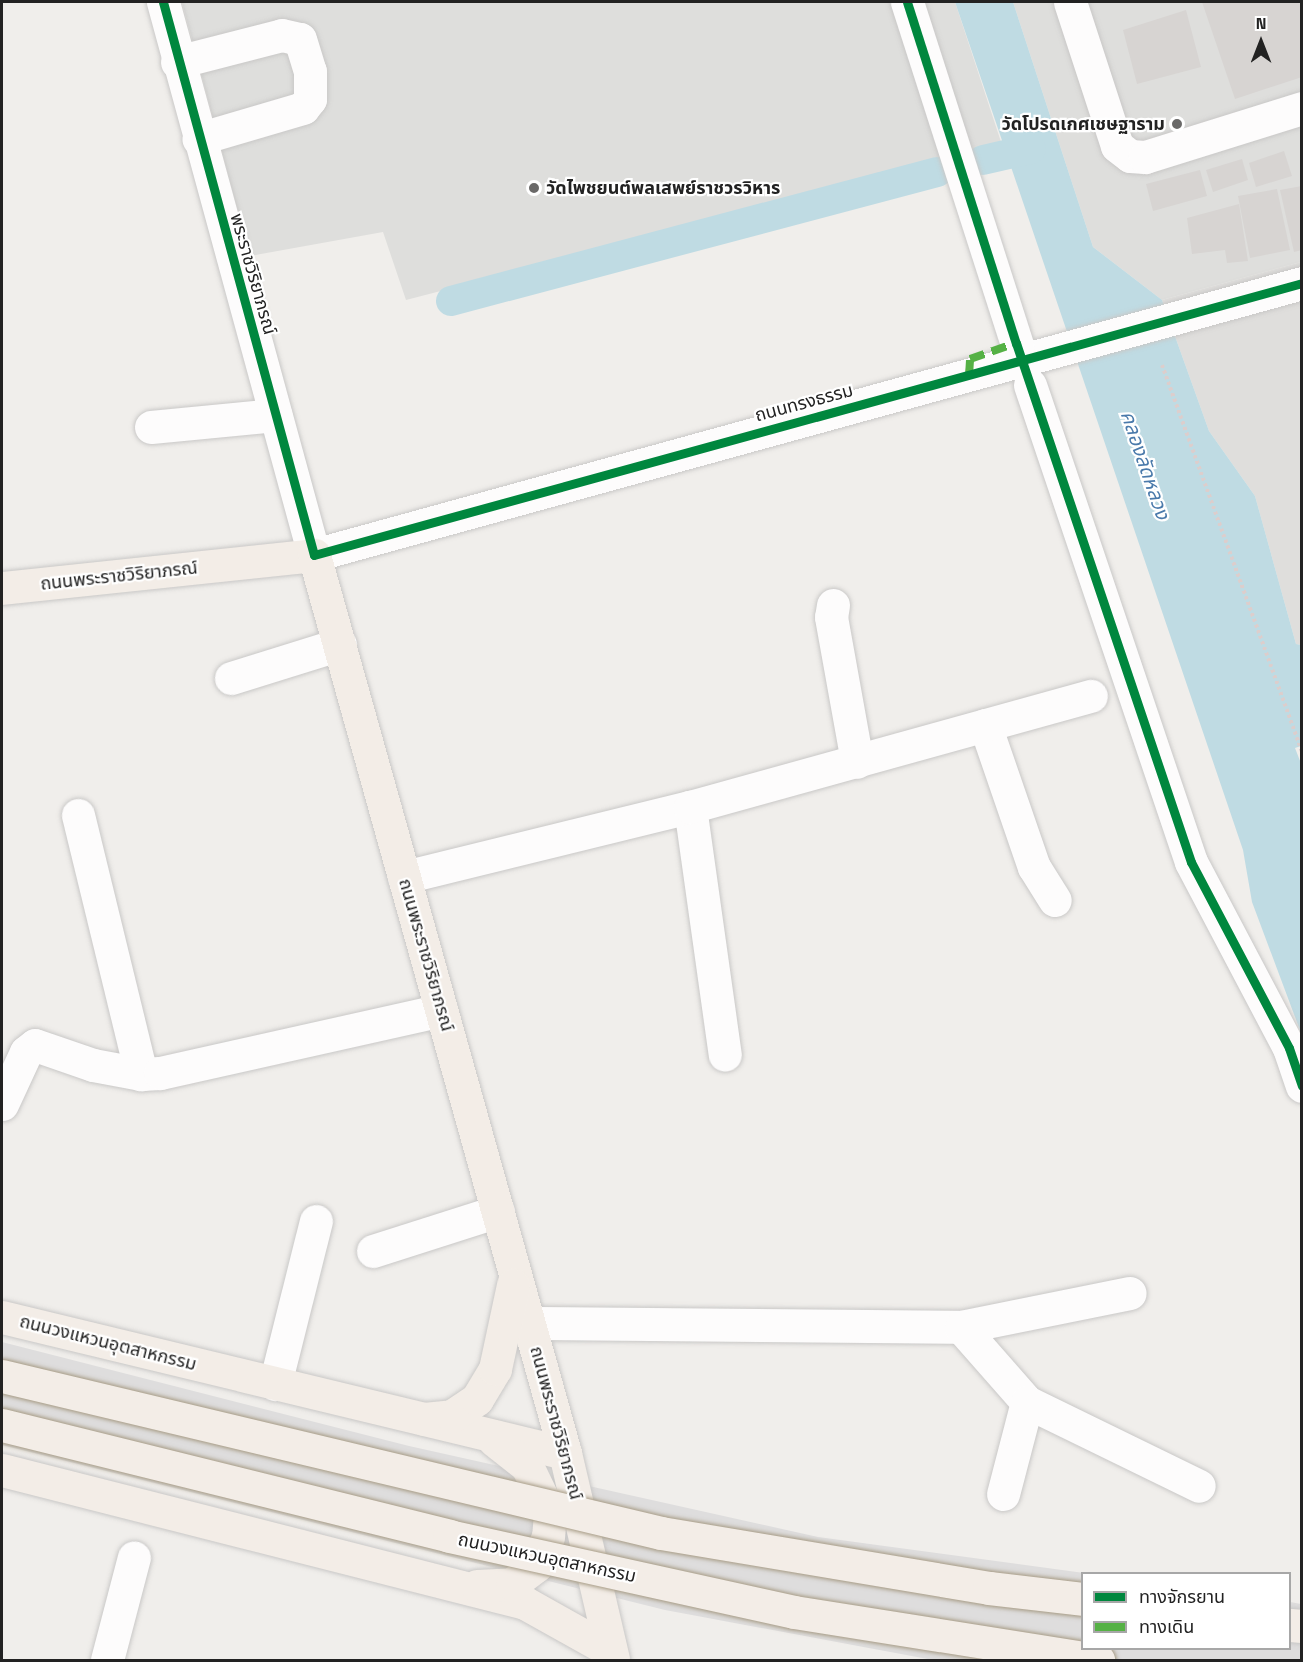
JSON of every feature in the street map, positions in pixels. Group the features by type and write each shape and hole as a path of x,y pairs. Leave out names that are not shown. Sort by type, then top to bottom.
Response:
{"main road":[{"name":"ถนนพระราชวิริยาภรณ์","path":"2,588 314,555 565,1453 612,1656"},
{"path":"422,1419 452,1416 477,1399 495,1369 507,1327 515,1273"},
{"name":"ถนนวงแหวนอุตสาหกรรม","path":"2,1317 565,1453"},
{"path":"2,1376 661,1533 989,1588 1081,1599"},
{"name":"ถนนวงแหวนอุตสาหกรรม","path":"2,1425 449,1536 782,1610 1098,1660"},
{"path":"367,1563 481,1587 512,1584 536,1566 548,1537 550,1514 527,1466 510,1449 487,1436"},
{"path":"2,1470 525,1603 612,1656"}],"street":[{"name":"พระราชวิริยาภรณ์","path":"163,2 177,62 314,555"},
{"path":"908,2 1191,862 1288,1048 1302,1086"},
{"path":"1070,2 1117,146 1130,156 1145,157 1302,108"},
{"path":"177,62 282,35 300,39 310,71 310,99 303,108 198,138"},
{"name":"ถนนทรงธรรม","path":"314,555 1027,362 1302,283"},
{"path":"151,428 275,415"},
{"path":"832,605 831,617 857,762"},
{"path":"231,678 340,644"},
{"path":"405,877 690,807 1091,696"},
{"path":"986,725 1034,867 1055,900"},
{"path":"690,807 725,1055"},
{"path":"78,815 141,1074"},
{"path":"2,1104 26,1052 35,1045 93,1065 141,1074 441,1010"},
{"path":"373,1251 498,1211"},
{"path":"275,1384 316,1221"},
{"path":"528,1323 961,1327 1130,1293"},
{"path":"961,1327 1026,1402 1199,1486"},
{"path":"1003,1494 1026,1402"},
{"path":"107,1660 134,1557"}],"path":[{"path":"1162,364 1302,752"}],"shaded area":[{"name":"วัดไพชยนต์พลเสพย์ราชวรวิหาร","path":"182,2 955,2 1002,145 406,300 383,232 250,256"},
{"name":"วัดโปรดเกศเชษฐาราม","path":"1013,2 1301,2 1301,262 1162,300 1093,247"},
{"path":"1301,262 1301,645 1296,644 1255,496 1209,431 1162,300"}],"water":[{"name":"คลองลัดหลวง","path":"955,2 1013,2 1093,247 1162,300 1209,431 1255,496 1296,644 1301,645 1301,746 1295,748 1302,766 1301,1033 1252,902 1243,850"}],"pier":[{"path":"2,1342 409,1446 818,1537 1081,1573 1081,1650 1291,1650 1291,1602 1301,1604 1301,1660 933,1660 665,1610 2,1445"}],"building":[{"path":"1202,2 1302,2 1302,77 1235,99"},
{"path":"1186,10 1201,67 1137,84 1123,30"},
{"path":"1284,151 1292,176 1256,187 1249,163"},
{"path":"1242,159 1248,180 1213,192 1206,170"},
{"path":"1200,170 1207,196 1153,211 1146,184"},
{"path":"1302,186 1302,250 1294,252 1280,190"},
{"path":"1277,189 1290,250 1250,258 1238,196"},
{"path":"1239,204 1248,261 1227,263 1225,250 1192,254 1187,218"}],"waterway":[{"path":"983,160 1031,149"},
{"path":"451,301 937,172"}],"marked path":[{"path":"969,375 970,359 1016,343"}],"cycle path":[{"path":"163,2 314,555 1302,283"},
{"path":"907,2 1016,343 1191,862 1289,1048 1302,1086"}],"place":[{"name":"วัดโปรดเกศเชษฐาราม","path":"1177,124"},
{"name":"วัดไพชยนต์พลเสพย์ราชวรวิหาร","path":"534,188"}]}
